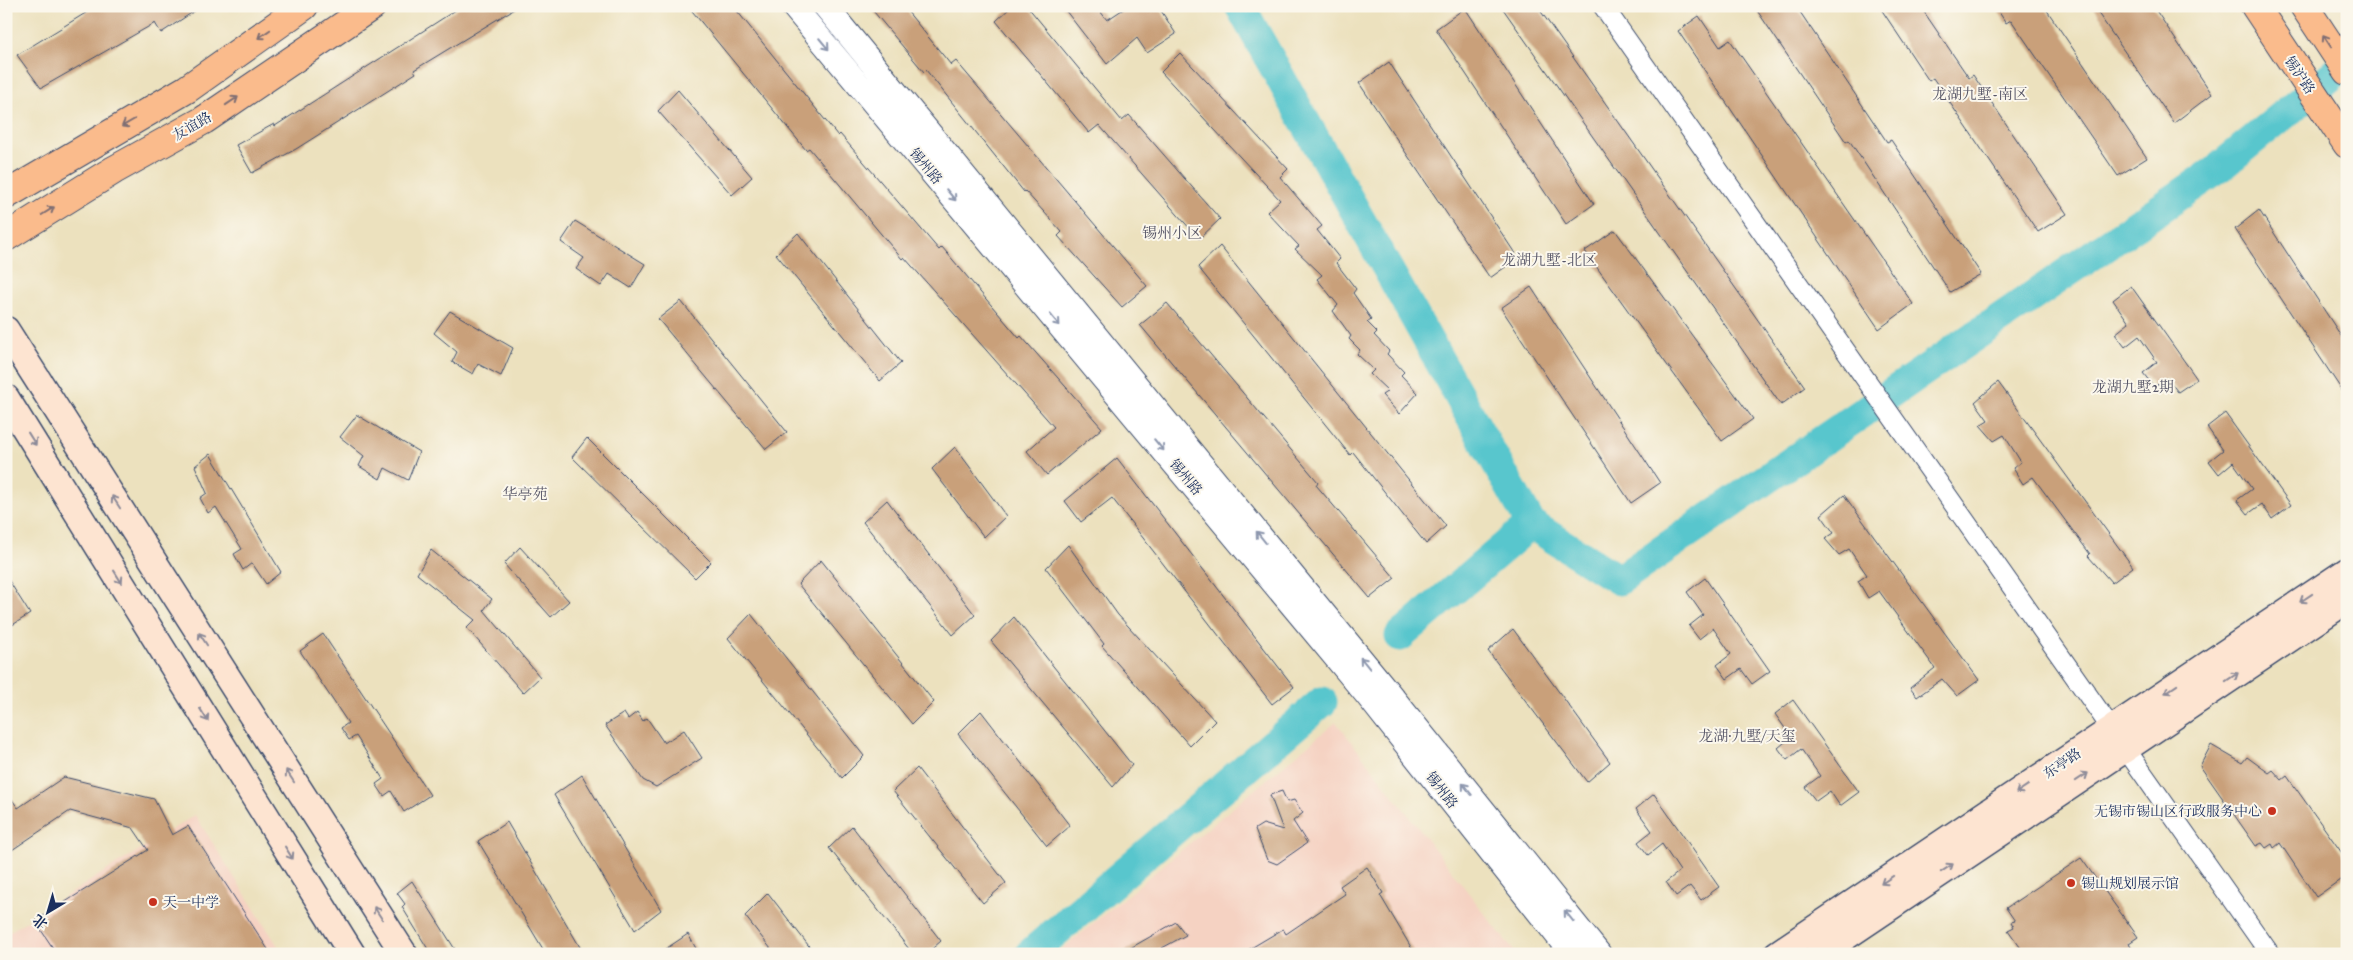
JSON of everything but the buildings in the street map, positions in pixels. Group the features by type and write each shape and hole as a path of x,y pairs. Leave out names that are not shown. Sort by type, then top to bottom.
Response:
{"main road":[{"path":"6,195 187,89 304,6"},
{"name":"友谊路","path":"6,237 114,170 204,120 372,6"},
{"name":"锡沪路","path":"2254,6 2347,144"},
{"path":"2306,9 2347,71"},
{"path":"6,330 404,954"},
{"path":"6,398 352,954"},
{"name":"东亭路","path":"1820,954 2119,739 2347,571"},
{"name":"东亭路","path":"1777,954 2119,739 2347,600"}],"street":[{"name":"锡州路","path":"793,6 1367,695 1572,954"},
{"name":"锡州路","path":"825,6 1378,679 1599,954"},
{"path":"1603,6 2270,954"}],"shaded area":[{"path":"1336,722 1516,954 1056,954"},
{"name":"天一中学","path":"195,815 283,954 6,954 6,934"}],"waterway":[{"path":"1240,6 1531,524 1400,636"},
{"path":"1531,524 1619,580 2215,171 2347,63"},
{"path":"1030,954 1322,702"}],"place":[{"name":"无锡市锡山区行政服务中心","path":"2272,811"},
{"name":"锡山规划展示馆","path":"2071,883"},
{"name":"天一中学","path":"153,902"}],"district":[{"name":"龙湖九墅-南区","path":"1980,94"},
{"name":"锡州小区","path":"1172,233"},
{"name":"龙湖九墅-北区","path":"1549,260"},
{"name":"龙湖九墅2期","path":"2133,387"},
{"name":"华亭苑","path":"525,494"},
{"name":"龙湖·九墅/天玺","path":"1747,736"}]}
